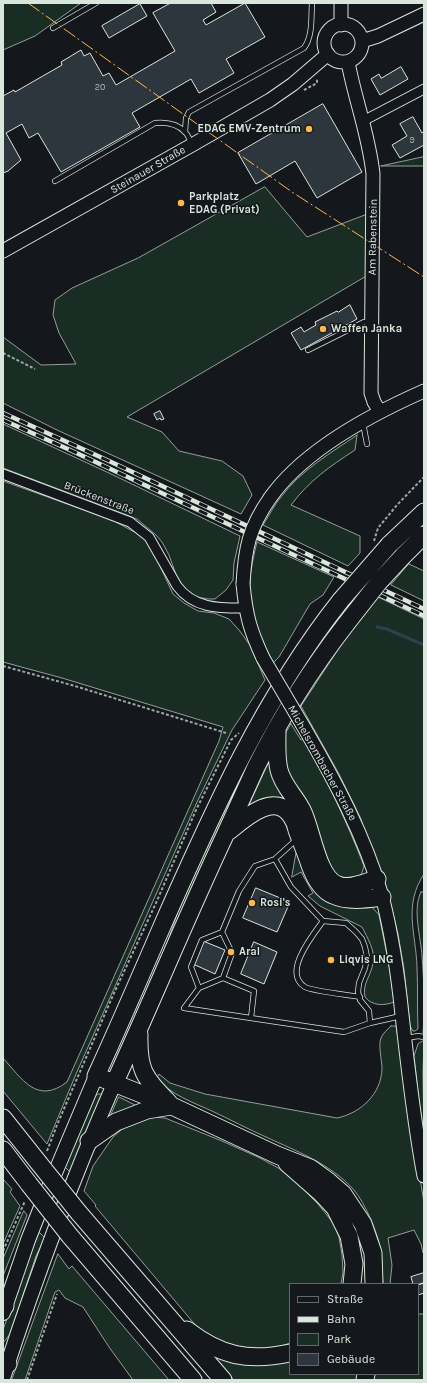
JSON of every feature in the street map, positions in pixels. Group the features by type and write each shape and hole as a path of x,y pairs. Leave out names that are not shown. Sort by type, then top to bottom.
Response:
{"highway":[{"path":"374,1283 373,1254 363,1224 343,1194 328,1181 310,1168 277,1156 172,1106 96,1076 195,853 260,721 324,622 381,544 424,512"},
{"path":"114,1084 226,833 257,767 277,729 300,690 335,638 379,582 402,556 424,535"},
{"path":"277,729 277,758 279,771 283,781 301,808 307,821 322,870 329,879 338,885 347,887 376,879"},
{"path":"226,833 246,817 264,808 273,805 283,807 292,816 314,876 324,889 333,895 349,900 382,897"},
{"path":"140,1028 140,1064 150,1083 172,1106"},
{"path":"89,1140 116,1122 147,1110 172,1106"},
{"path":"3,1118 80,1213 223,1380"},
{"path":"6,1156 70,1236 193,1380"},
{"path":"277,1156 320,1192 335,1208 349,1236 354,1264 352,1283"},
{"path":"163,1311 201,1340 227,1353 244,1357 261,1358 289,1353"}],"main road":[{"path":"341,3 342,25"},
{"path":"362,41 378,36 424,14"},
{"path":"342,25 347,25 357,31 362,41 360,52 348,62 337,61 328,54 324,42 330,30 335,26 342,25"},
{"name":"Steinauer Straße","path":"3,251 270,100 293,84 328,54"},
{"name":"Am Rabenstein","path":"348,62 351,79 371,154 374,174 371,393 380,412"},
{"name":"Michelsrombacher Straße","path":"424,391 380,412 363,422 302,463 288,475 270,498 254,523 244,559 245,608 253,636 263,658 302,724 352,816 382,897 393,949 417,1139 424,1176"},
{"path":"4,1309 46,1192 96,1076"},
{"path":"5,1368 89,1140 114,1084"}],"street":[{"path":"363,121 424,89"},
{"name":"Brückenstraße","path":"3,474 130,522 149,537 177,586 189,598 209,607 245,608"}],"lane":[{"path":"53,28 96,3"},
{"path":"192,145 186,132 186,118 189,112 304,48 308,43 310,34 312,3"},
{"path":"55,181 155,123 165,122 173,124 186,132"},
{"path":"308,350 364,322 371,322"},
{"path":"363,422 367,444"},
{"path":"199,988 191,967 202,940 222,932 239,891 255,866 275,859 300,836"},
{"path":"275,859 291,887 323,921 346,923 362,939 367,957 365,968 359,983 358,992 369,1011 370,1023"},
{"path":"323,921 307,942 295,970 297,981 306,988 360,997"},
{"path":"222,932 232,954 223,978"},
{"path":"251,1018 254,991 223,978 199,988 184,1008 344,1032 370,1023 402,1016"},
{"path":"405,1038 418,1036 424,1038"}],"path":[{"path":"3,353 35,369"},
{"path":"381,544 378,528 397,505 424,477"},
{"path":"3,666 76,686 226,733"},
{"path":"27,1380 57,1294"}],"green space":[{"path":"3,3 81,3 35,36 3,50"},
{"path":"424,157 424,166 381,166"},
{"path":"265,187 307,237 370,213 368,275 127,417 162,432 179,451 222,461 243,476 252,495 241,514 57,430 3,403 3,337 41,365 76,364 59,333 53,315 55,300 72,288 138,258"},
{"path":"3,424 240,536 234,563 233,580 226,590 215,599 197,597 185,590 179,583 169,555 162,542 137,519 3,468"},
{"path":"357,435 355,450 320,474 305,488 291,505 360,536 360,553 348,566 263,525 278,500 298,478"},
{"path":"3,481 112,520 142,536 148,543 173,594 184,603 198,611 214,613 229,619 250,645 265,680 232,730 198,800 76,1074 47,1144 3,1091 3,1058 24,1081 39,1090 47,1091 67,1082 219,741 223,727 62,678 3,662"},
{"path":"257,542 334,577 323,595 310,604 279,657 273,663 256,626 251,611 251,572"},
{"path":"409,564 424,571 424,601 391,585"},
{"path":"378,597 424,619 424,874 414,897 412,909 417,975 418,1029 415,1031 413,1031 410,1026 404,969 398,934 388,893 378,864 365,836 361,819 339,774 301,706 358,619 360,620"},
{"path":"278,702 282,708 118,1056 166,946 183,897 232,787"},
{"path":"291,724 301,740 304,739 329,786 351,833 364,866 362,873 357,880 335,879 279,758 283,740"},
{"path":"269,762 277,784 296,807 317,867 323,877 331,885 341,890 352,891 369,888 371,891 369,893 361,896 347,895 334,891 325,886 316,873 309,857 298,822 291,808 280,801 266,802 245,814"},
{"path":"297,849 371,906 379,915 390,970 394,1002 375,1004 365,997 364,992 374,959 368,940 362,927 320,906 308,896 313,893 301,872 292,877"},
{"path":"421,892 424,892 424,994 422,956 417,915 418,899"},
{"path":"424,1011 424,1034 423,1033"},
{"path":"391,1026 396,1026 424,1203 424,1254 414,1230 388,1238 392,1265 390,1283 383,1283 381,1251 367,1210 354,1190 345,1181 324,1165 313,1159 183,1098 162,1084 157,1078 159,1074 170,1083 205,1094 337,1118 354,1112 362,1107 374,1094 381,1078 382,1069 380,1041"},
{"path":"423,1041 424,1145 414,1056 418,1044"},
{"path":"98,1094 103,1094 70,1172 64,1166 90,1102"},
{"path":"119,1097 137,1106 110,1117"},
{"path":"151,1117 165,1118 260,1158 280,1169 293,1179 318,1204 334,1224 339,1237 342,1255 343,1272 341,1283 289,1283 289,1343 266,1349 241,1347 229,1344 207,1334 197,1327 95,1206 96,1205 84,1191 93,1166 113,1137 128,1124"},
{"path":"3,1179 12,1189 10,1192 20,1206 3,1244"},
{"path":"24,1211 27,1215 3,1276 3,1259"},
{"path":"39,1232 45,1238 36,1256 10,1334 3,1343 3,1330"},
{"path":"58,1254 69,1269 72,1266 169,1380 133,1380 83,1307 65,1298 59,1290 55,1292 25,1380 12,1380"},
{"path":"419,1314 424,1314 424,1380 373,1380 373,1375 419,1375"},
{"path":"205,1347 289,1357 289,1375 362,1375 362,1380 234,1380"}],"building":[{"path":"171,3 211,3 216,12 203,20 206,25 245,3 265,37 226,59 234,73 199,93 191,79 132,113 140,127 61,172 38,133 29,138 22,124 6,133 21,160 8,171 3,173 3,96 14,90 15,92 62,65 61,62 81,50 84,56 90,53 103,76 109,73 116,85 175,51 153,13"},
{"path":"140,4 147,16 109,38 102,26"},
{"path":"401,67 408,79 380,95 371,79 379,74 381,78"},
{"name":"EDAG EMV-Zentrum","path":"323,104 362,172 317,198 295,161 256,184 238,153"},
{"path":"413,117 422,133 424,131 424,145 400,158 392,145 407,136 400,124"},
{"name":"Waffen Janka","path":"350,305 357,319 301,350 291,333 301,327 304,332 316,325 315,322"},
{"path":"160,411 164,419 161,420 160,418 157,420 154,414"},
{"path":"256,888 290,902 277,932 243,918"},
{"path":"203,941 225,950 215,974 193,964"},
{"path":"254,942 277,952 264,984 241,974"},
{"path":"424,1273 424,1283 419,1285 419,1283 413,1283 411,1277"},
{"path":"424,1283 424,1293 419,1295 419,1285"}],"waterway":[{"path":"377,627 387,629 424,645"}],"railway":[{"path":"3,413 109,461 424,609"},
{"path":"3,420 424,616"}],"power":[{"path":"28,3 292,192 424,277"}],"place":[{"name":"EDAG EMV-Zentrum","path":"309,129"},
{"name":"Parkplatz EDAG (Privat)","path":"181,203"},
{"name":"Waffen Janka","path":"323,329"},
{"name":"Rosi's","path":"252,903"},
{"name":"Aral","path":"231,952"},
{"name":"Liqvis LNG","path":"331,960"}]}
